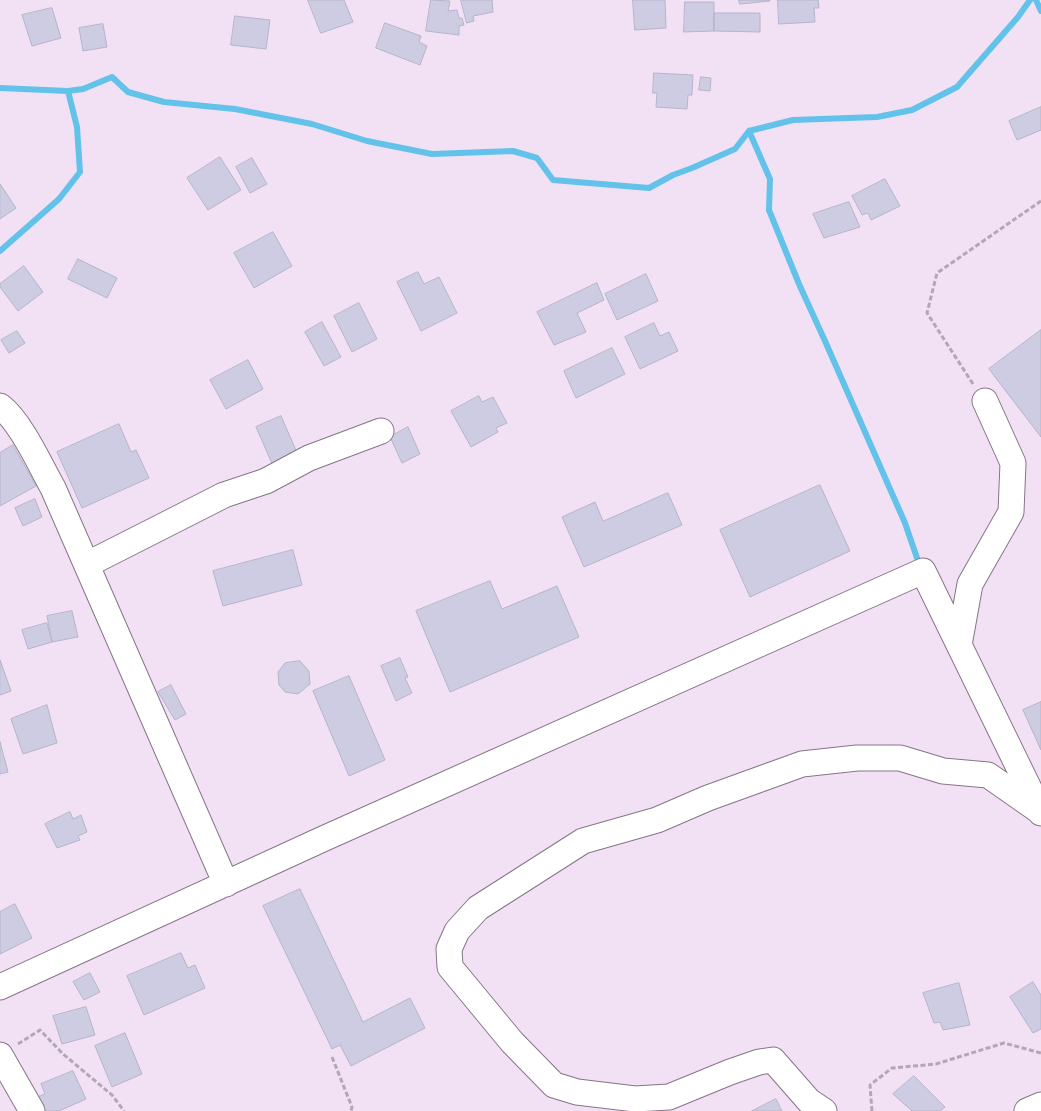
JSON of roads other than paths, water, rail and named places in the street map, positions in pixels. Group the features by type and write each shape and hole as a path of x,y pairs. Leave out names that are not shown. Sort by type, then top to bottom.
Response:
{"street":[{"path":"959,645 970,584 1011,512 1013,463 985,401"},
{"path":"0,406 6,410 23,434 53,488 88,564 226,884"},
{"path":"88,564 224,495 266,481 309,458 381,431"},
{"path":"0,988 226,884 923,572 1041,812"},
{"path":"824,1111 809,1101 773,1060 759,1062 730,1072 669,1097 635,1099 577,1092 554,1085 512,1042 450,967 449,949 457,931 478,908 583,841 657,820 708,798 802,764 857,758 900,758 943,771 988,774 1041,812"},
{"path":"8,1050 16,1081 32,1111"},
{"path":"1027,1111 1041,1104"}],"waterway":[{"path":"917,558 905,523 799,284 769,210 770,179 749,131 793,120 877,117 912,110 957,87 1018,17 1030,0"},
{"path":"1036,0 1041,11"},
{"path":"0,88 68,91 83,89 112,77 128,92 164,102 235,109 312,124 367,141 432,154 513,151 537,158 553,180 649,188 673,175 735,149 749,131"},
{"path":"0,251 59,199 80,172 77,127 68,91"}]}
